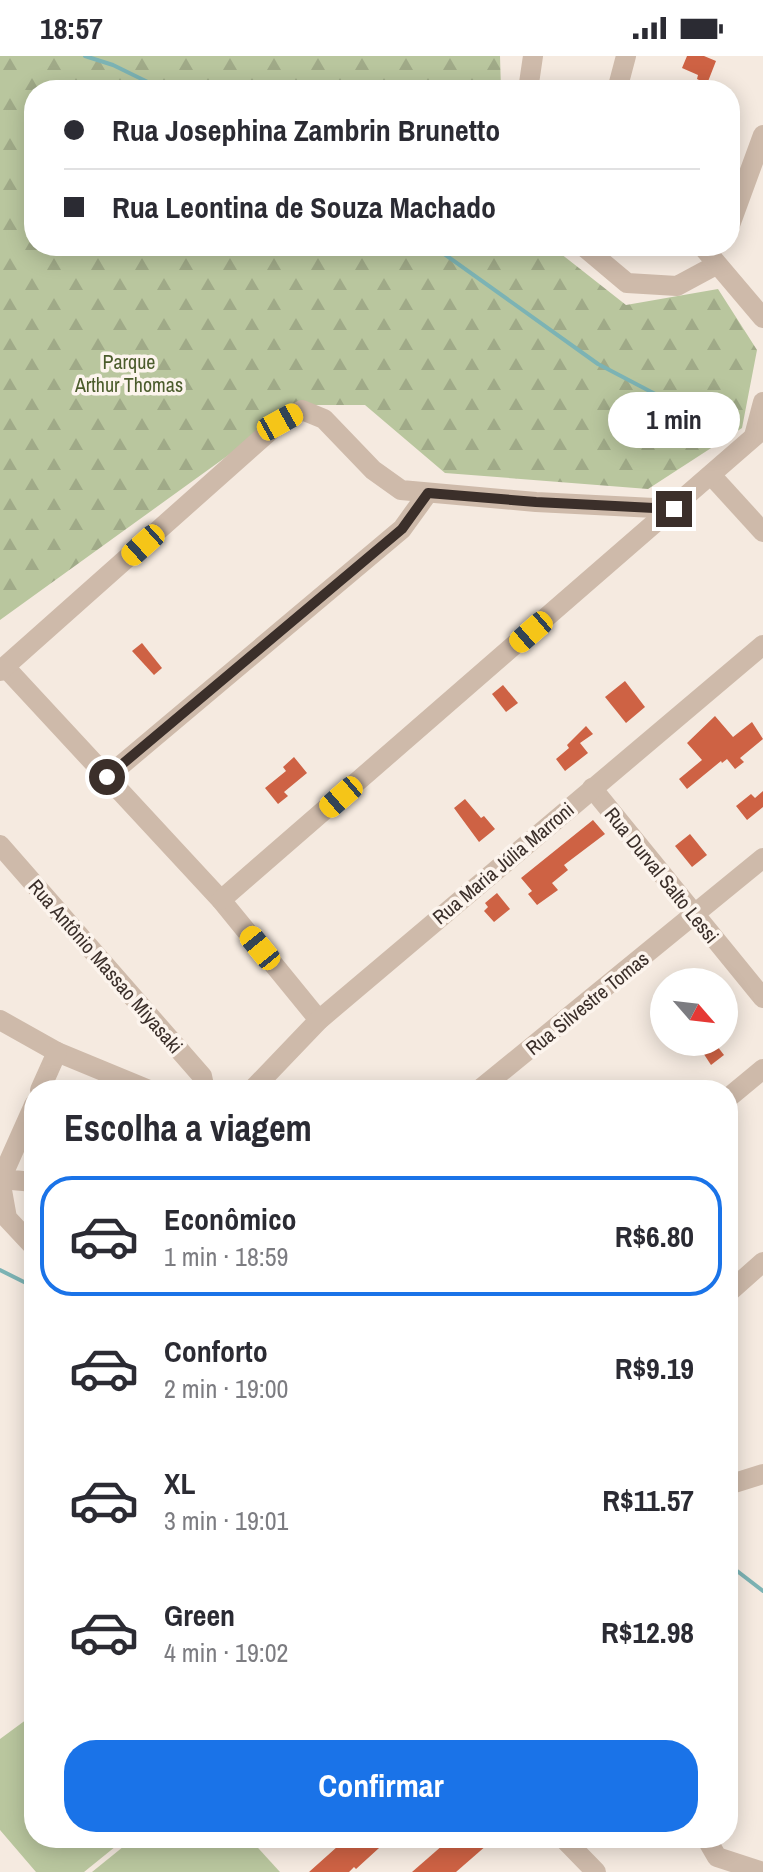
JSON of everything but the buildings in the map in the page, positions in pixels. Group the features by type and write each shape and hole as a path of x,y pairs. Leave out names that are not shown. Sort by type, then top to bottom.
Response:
{"street":[{"path":"620,80 626,56"},
{"path":"740,198 763,135"},
{"path":"595,256 627,283 677,286 718,256"},
{"path":"720,256 763,318"},
{"path":"221,900 674,509 758,432 763,402"},
{"path":"319,1020 221,900 3,670 280,422 302,410 324,419 373,470 393,486 410,492 674,509"},
{"path":"711,475 763,532"},
{"path":"107,777 402,529 428,493"},
{"name":"Rua Maria Júlia Marroni","path":"262,1080 319,1020 763,645"},
{"name":"Rua Durval Salto Lessi","path":"592,788 763,998"},
{"name":"Rua Antônio Massao Miyasaki","path":"0,845 203,1080"},
{"name":"Rua Silvestre Tomas","path":"491,1080 763,858"},
{"path":"0,1020 57,1052 125,1080"},
{"path":"44,1080 57,1052"},
{"path":"738,1090 763,1069"},
{"path":"24,1127 1,1179 7,1218 24,1236"},
{"path":"1,1179 24,1181"},
{"path":"738,1284 763,1262"},
{"path":"738,1482 763,1474"},
{"path":"573,1848 596,1872"},
{"path":"712,1848 717,1857 763,1872"}],"green space":[{"name":"Parque Arthur Thomas","path":"0,56 500,56 501,80 24,80 24,256 564,256 626,305 718,289 757,350 742,428 648,489 445,473 365,405 298,405 0,620"},
{"path":"24,1721 24,1848 114,1848 84,1872 36,1872 0,1830 0,1739"},
{"path":"122,1848 258,1848 280,1872 92,1872"}],"waterway":[{"path":"85,56 144,80"},
{"path":"447,256 598,364 680,407"},
{"path":"0,1270 24,1282"},
{"path":"738,1572 763,1591"}],"route":[{"path":"107,777 402,529 428,493 674,509"}]}
